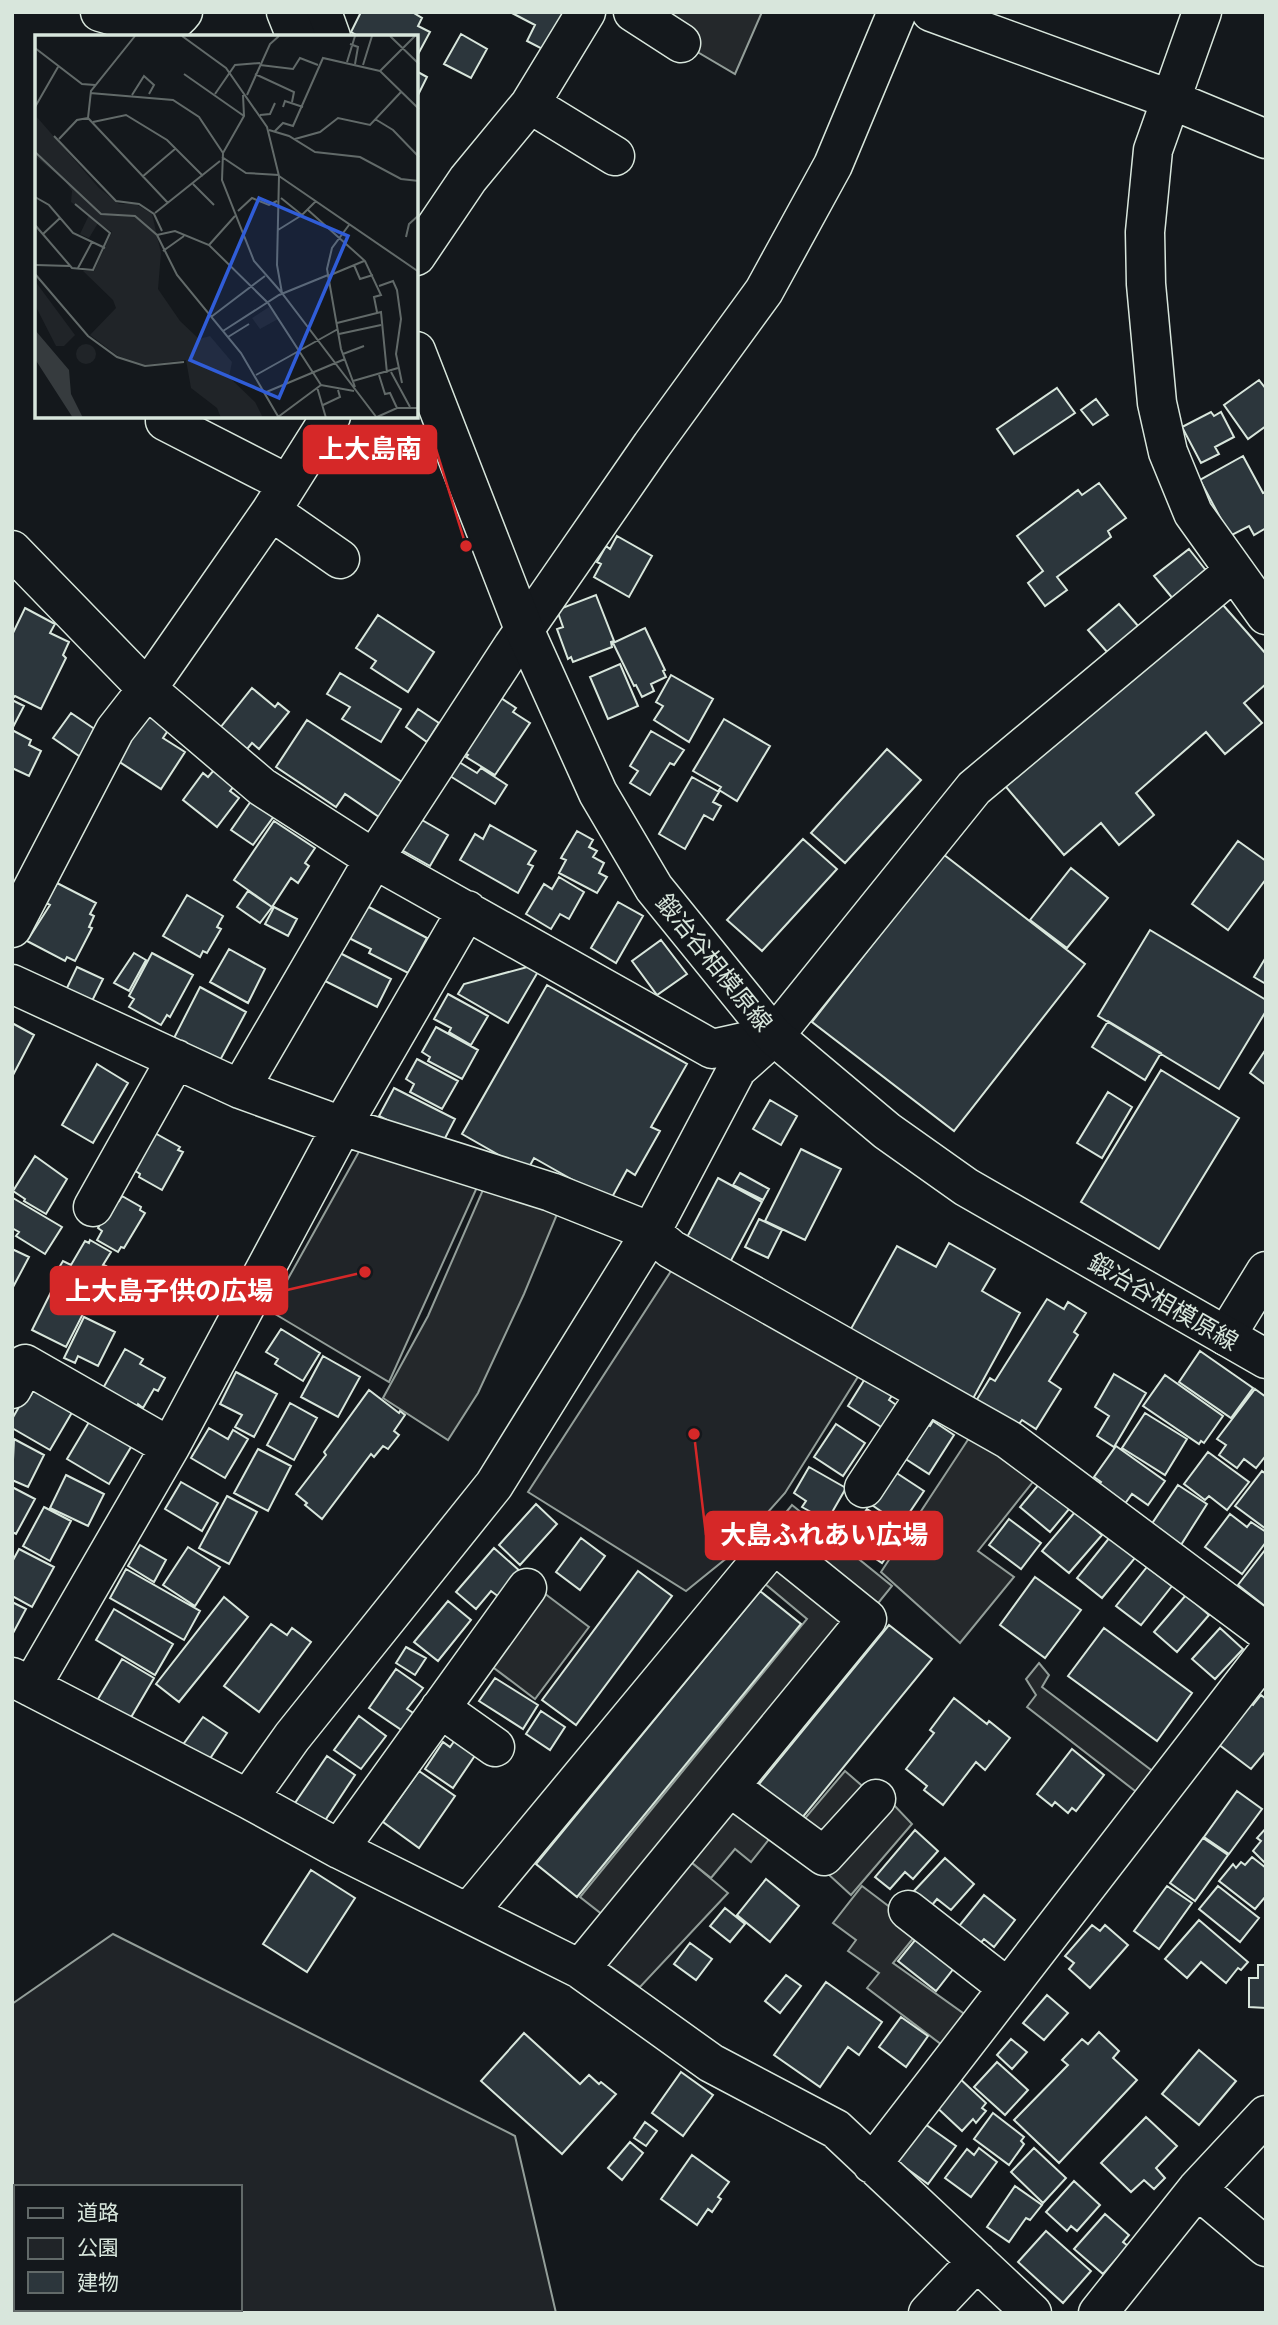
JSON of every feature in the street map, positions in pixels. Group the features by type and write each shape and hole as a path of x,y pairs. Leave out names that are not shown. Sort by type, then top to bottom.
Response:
{"street":[{"path":"100,12 158,28 177,21 183,12"},
{"path":"286,12 295,35"},
{"path":"322,12 330,35"},
{"path":"418,253 468,178 530,104 586,12"},
{"path":"633,12 681,43"},
{"path":"240,1089 374,859 524,629 652,445 764,291 833,165 897,12"},
{"path":"931,12 1172,100 1266,139"},
{"path":"248,1799 292,1737 494,1485 651,1232 737,1069 774,1036 974,788 1253,586 1193,513 1168,452 1157,403 1146,284 1146,232 1153,150 1202,12"},
{"path":"530,104 615,156"},
{"name":"鍛冶谷相模原線","path":"418,356 524,629 598,793 648,877 696,942 774,1036 887,1131 966,1188 1266,1359"},
{"path":"12,928 115,730 279,497 330,418"},
{"path":"165,421 279,497 340,559"},
{"path":"12,550 147,688 262,787 374,859 712,1048 774,1036"},
{"path":"467,909 342,1126 170,1447 21,1682 339,1849 580,1969 711,2063 836,2129 1032,2313"},
{"path":"12,984 240,1089 342,1126 551,1192 651,1232 671,1249 1009,1440 1266,1632"},
{"path":"93,1207 176,1059"},
{"path":"1226,1336 1266,1271"},
{"path":"12,1389 25,1364 170,1447"},
{"path":"864,1488 926,1394"},
{"path":"468,1913 774,1544 867,1619 580,1969"},
{"path":"339,1849 440,1690 527,1588"},
{"path":"872,2164 1266,1654"},
{"path":"440,1690 495,1747"},
{"path":"730,1787 824,1856 876,1799"},
{"path":"908,1910 1007,1988"},
{"path":"1098,2313 1197,2189 1266,2115"},
{"path":"1197,2189 1266,2247"},
{"path":"928,2313 977,2260"}],"green space":[{"path":"361,1148 478,1185 389,1382 270,1311"},
{"path":"673,1268 859,1375 785,1493 728,1557 686,1591 528,1492"},
{"path":"691,1862 728,1893 640,1987 607,1964"},
{"path":"113,1934 515,2136 556,2313 12,2313 12,2004"}],"shaded area":[{"path":"658,12 762,12 735,74 689,47"},
{"path":"486,1183 560,1207 524,1294 478,1393 448,1440 383,1398 428,1316"},
{"path":"973,1432 1040,1473 978,1551 1014,1577 960,1643 881,1572"},
{"path":"792,1505 892,1586 875,1607 774,1527"},
{"path":"775,1558 842,1623 603,1915 580,1897 807,1619 758,1578"},
{"path":"540,1590 589,1627 535,1699 486,1662"},
{"path":"1039,1663 1049,1675 1042,1687 1155,1773 1139,1794 1027,1707 1036,1695 1026,1679"},
{"path":"845,1771 867,1790 873,1783 912,1824 851,1895 827,1873 785,1842"},
{"path":"734,1809 770,1838 751,1862 735,1849 711,1878 691,1862"},
{"path":"862,1886 920,1930 893,1963 970,2018 946,2048 867,1988 879,1973 848,1951 856,1940 833,1923"}],"building":[{"path":"361,12 412,12 422,18 418,26 430,32 418,54 418,35 356,35 351,32"},
{"path":"510,12 574,12 552,54 527,41 535,25"},
{"path":"461,34 487,49 471,78 444,64"},
{"path":"418,72 427,77 418,95"},
{"path":"1259,380 1266,389 1266,426 1248,439 1224,405"},
{"path":"1057,388 1075,413 1014,454 997,429"},
{"path":"1096,399 1108,415 1093,425 1081,410"},
{"path":"1211,412 1214,416 1221,412 1234,437 1215,447 1219,454 1201,463 1182,427"},
{"path":"1243,456 1263,493 1266,492 1266,528 1254,535 1249,526 1230,536 1200,480"},
{"path":"1099,483 1126,518 1108,531 1111,537 1057,577 1067,590 1045,606 1028,583 1043,571 1017,536 1078,490 1082,495"},
{"path":"617,536 652,556 629,597 594,577 601,564 597,562 606,546 610,549"},
{"path":"1189,549 1208,573 1174,600 1154,576"},
{"path":"596,595 614,641 611,642 612,647 573,662 571,657 568,659 557,629 563,627 557,610"},
{"path":"1216,597 1266,654 1266,684 1244,703 1262,723 1225,754 1206,732 1136,793 1154,815 1119,845 1101,823 1064,855 1001,781"},
{"path":"1119,604 1139,627 1108,653 1088,630"},
{"path":"25,608 55,624 50,633 69,642 63,655 66,658 41,709 15,696 12,699 12,635"},
{"path":"378,615 434,652 408,692 371,668 376,661 356,648"},
{"path":"645,628 666,677 651,684 654,691 642,697 613,643"},
{"path":"620,664 638,706 608,719 590,677"},
{"path":"340,673 401,709 381,742 342,719 350,707 327,694"},
{"path":"671,675 713,699 689,742 654,720 663,706 656,702"},
{"path":"252,688 275,707 278,703 289,712 259,749 252,743 243,754 216,733"},
{"path":"492,692 516,708 513,712 530,723 495,775 466,757 468,755 460,750"},
{"path":"12,700 24,706 12,729"},
{"path":"418,709 439,723 427,742 406,727"},
{"path":"71,713 99,732 82,758 53,738"},
{"path":"145,713 169,729 163,738 185,752 161,789 115,759"},
{"path":"724,719 770,746 737,801 719,790 721,787 693,771"},
{"path":"307,720 405,784 382,819 345,794 336,807 276,767"},
{"path":"12,730 31,740 29,745 41,751 29,776 12,768"},
{"path":"651,731 684,750 674,765 670,763 650,795 630,783 638,771 630,766"},
{"path":"887,749 921,780 845,863 811,833"},
{"path":"459,762 477,773 481,768 507,785 495,804 450,776"},
{"path":"214,770 235,785 230,791 239,798 217,827 183,800 203,773 208,777"},
{"path":"692,777 719,792 713,802 721,806 713,820 704,815 685,849 659,834"},
{"path":"251,801 274,816 253,845 231,830"},
{"path":"415,816 448,835 430,866 398,848"},
{"path":"274,821 315,848 305,863 309,866 298,883 291,878 272,907 234,880"},
{"path":"490,825 536,851 528,864 533,866 518,893 460,860 475,834 483,839"},
{"path":"577,831 593,840 589,847 597,851 593,857 604,863 599,873 607,877 597,893 559,873 566,860 561,858"},
{"path":"803,839 837,869 762,951 727,920"},
{"path":"1238,841 1266,861 1266,879 1228,930 1192,904"},
{"path":"943,854 1085,964 954,1131 812,1022"},
{"path":"1071,868 1108,898 1067,948 1030,920"},
{"path":"559,877 584,892 569,919 560,914 551,929 526,914 544,884 552,889"},
{"path":"57,883 96,903 90,914 94,916 89,927 92,928 75,961 67,957 65,961 27,941 50,905 46,903"},
{"path":"248,891 272,907 260,923 237,907"},
{"path":"187,895 223,916 217,927 221,929 207,953 203,951 200,957 163,936"},
{"path":"618,902 643,916 616,963 591,948"},
{"path":"367,906 427,938 408,973 369,953 371,949 349,938"},
{"path":"274,907 297,919 288,936 265,924"},
{"path":"1150,930 1266,1000 1266,1011 1219,1089 1098,1016"},
{"path":"661,940 687,974 657,995 632,961"},
{"path":"229,949 265,969 248,1003 210,982"},
{"path":"336,951 391,979 377,1007 321,979"},
{"path":"134,953 146,960 129,991 114,983"},
{"path":"152,953 193,975 170,1017 167,1015 161,1025 129,1007 134,999 129,996"},
{"path":"1266,957 1266,984 1254,977"},
{"path":"531,966 539,970 508,1023 458,994 464,984"},
{"path":"77,967 103,979 90,1005 65,992"},
{"path":"547,985 687,1064 651,1127 660,1131 635,1175 627,1170 610,1201 534,1158 527,1171 462,1134"},
{"path":"200,987 246,1012 218,1064 173,1040"},
{"path":"448,994 488,1016 471,1045 449,1032 451,1028 434,1019"},
{"path":"1108,1021 1161,1053 1145,1080 1092,1047"},
{"path":"12,1023 34,1035 12,1077"},
{"path":"436,1027 478,1050 462,1079 428,1061 430,1057 422,1052"},
{"path":"1266,1049 1266,1085 1250,1073"},
{"path":"417,1059 458,1081 442,1109 410,1092 414,1084 406,1079"},
{"path":"97,1064 128,1083 93,1143 62,1125"},
{"path":"1161,1070 1239,1118 1159,1249 1081,1202"},
{"path":"394,1088 455,1119 443,1142 432,1143 379,1116"},
{"path":"1108,1092 1132,1107 1102,1158 1077,1143"},
{"path":"770,1100 797,1116 781,1145 753,1129"},
{"path":"153,1132 180,1147 178,1150 183,1152 162,1190 139,1177 140,1174 132,1169"},
{"path":"801,1149 841,1169 805,1240 765,1221"},
{"path":"35,1156 67,1179 46,1214 13,1191"},
{"path":"740,1173 769,1189 763,1200 733,1185"},
{"path":"718,1178 762,1202 728,1266 684,1243"},
{"path":"122,1196 141,1207 140,1210 145,1213 124,1248 121,1247 118,1252 97,1240 102,1231 98,1228 114,1199 119,1201"},
{"path":"13,1198 62,1227 45,1254 16,1236 19,1232 12,1228"},
{"path":"759,1219 782,1230 768,1258 745,1247"},
{"path":"90,1240 111,1252 103,1265 106,1266 86,1296 76,1290 72,1295 59,1287 65,1275 57,1271 63,1261 71,1265 85,1241 89,1243"},
{"path":"949,1243 995,1269 982,1291 1020,1313 970,1404 847,1336 897,1246 936,1267"},
{"path":"12,1249 29,1257 12,1289"},
{"path":"53,1288 87,1306 66,1347 32,1330"},
{"path":"1047,1299 1064,1309 1068,1302 1086,1313 1074,1332 1078,1335 1049,1381 1061,1389 1036,1429 1022,1420 1019,1424 976,1401 990,1378 995,1381"},
{"path":"84,1317 115,1332 98,1366 78,1356 75,1363 64,1358"},
{"path":"281,1329 320,1353 303,1381 275,1364 278,1359 266,1352"},
{"path":"125,1349 143,1359 140,1364 165,1378 158,1391 154,1389 143,1408 138,1404 136,1408 102,1390"},
{"path":"1200,1351 1253,1388 1231,1418 1179,1382"},
{"path":"323,1356 360,1377 338,1417 301,1397"},
{"path":"236,1372 277,1394 254,1437 235,1427 242,1415 220,1404"},
{"path":"868,1374 895,1391 889,1400 901,1408 886,1430 848,1406"},
{"path":"1114,1374 1146,1393 1114,1447 1097,1436 1109,1416 1095,1407"},
{"path":"1165,1375 1223,1416 1204,1443 1201,1441 1199,1444 1143,1406"},
{"path":"35,1387 74,1409 50,1450 12,1428 12,1419 27,1393 31,1395"},
{"path":"1255,1389 1266,1397 1266,1460 1264,1458 1256,1468 1244,1459 1237,1468 1219,1455 1226,1445 1217,1439"},
{"path":"369,1390 405,1415 394,1431 399,1435 388,1449 383,1446 374,1457 371,1454 322,1519 296,1494 326,1455 324,1452"},
{"path":"290,1403 317,1418 294,1460 267,1445"},
{"path":"1145,1413 1187,1439 1165,1475 1122,1448"},
{"path":"92,1417 134,1442 109,1484 67,1459"},
{"path":"933,1421 954,1435 929,1474 901,1456 922,1422 930,1426"},
{"path":"836,1424 865,1443 843,1476 814,1457"},
{"path":"209,1428 228,1439 233,1430 248,1439 225,1478 191,1458"},
{"path":"14,1439 44,1455 28,1487 12,1480"},
{"path":"1116,1446 1165,1481 1148,1505 1132,1494 1124,1505 1095,1490 1101,1482 1094,1477"},
{"path":"258,1449 291,1466 268,1511 234,1493"},
{"path":"1208,1452 1249,1482 1227,1510 1209,1496 1205,1500 1184,1484"},
{"path":"809,1467 846,1488 827,1521 802,1507 806,1501 794,1493"},
{"path":"892,1470 924,1491 901,1525 869,1503"},
{"path":"1262,1471 1266,1474 1266,1529 1235,1506"},
{"path":"66,1475 104,1494 88,1526 50,1508"},
{"path":"181,1482 218,1503 202,1531 165,1509"},
{"path":"1040,1483 1070,1508 1050,1532 1020,1507"},
{"path":"1178,1485 1207,1504 1179,1548 1149,1528"},
{"path":"12,1487 35,1499 16,1534 12,1532"},
{"path":"227,1496 257,1512 229,1564 199,1548"},
{"path":"536,1504 557,1524 520,1565 499,1545"},
{"path":"44,1507 71,1521 50,1561 23,1546"},
{"path":"867,1509 903,1533 882,1563 847,1539"},
{"path":"1075,1512 1102,1535 1069,1573 1042,1551"},
{"path":"1230,1514 1247,1527 1251,1522 1266,1532 1266,1542 1242,1574 1205,1547"},
{"path":"1009,1519 1041,1543 1021,1569 989,1545"},
{"path":"1110,1537 1135,1558 1102,1598 1077,1578"},
{"path":"581,1538 605,1556 580,1590 556,1572"},
{"path":"140,1545 166,1560 154,1582 128,1566"},
{"path":"188,1547 220,1567 195,1606 163,1585"},
{"path":"494,1548 521,1572 499,1597 491,1591 476,1609 456,1592"},
{"path":"19,1549 54,1567 32,1607 12,1596 12,1562"},
{"path":"1266,1551 1266,1607 1238,1585"},
{"path":"1147,1567 1172,1586 1141,1625 1116,1606"},
{"path":"126,1569 200,1611 184,1640 110,1598"},
{"path":"638,1571 672,1596 576,1725 542,1700"},
{"path":"1035,1577 1081,1610 1045,1658 1000,1625"},
{"path":"760,1591 801,1624 577,1897 536,1864"},
{"path":"1186,1595 1209,1615 1177,1652 1154,1632"},
{"path":"224,1597 248,1617 179,1702 156,1684"},
{"path":"448,1601 471,1620 438,1661 414,1642"},
{"path":"12,1602 26,1609 12,1635"},
{"path":"114,1609 173,1644 155,1675 96,1640"},
{"path":"271,1624 287,1635 292,1628 311,1642 259,1712 224,1686"},
{"path":"889,1625 932,1659 797,1824 755,1789"},
{"path":"1104,1628 1192,1693 1157,1741 1068,1676"},
{"path":"1220,1628 1243,1649 1215,1679 1192,1659"},
{"path":"406,1647 426,1658 415,1675 396,1663"},
{"path":"122,1659 154,1678 130,1719 98,1699"},
{"path":"396,1669 423,1688 407,1709 415,1714 403,1731 369,1708"},
{"path":"495,1678 538,1705 523,1729 479,1701"},
{"path":"1261,1695 1266,1699 1266,1751 1251,1769 1218,1744 1250,1703 1253,1705"},
{"path":"954,1698 1010,1738 985,1770 976,1762 943,1805 924,1790 927,1786 906,1769 934,1733 930,1730"},
{"path":"541,1711 565,1727 550,1750 526,1734"},
{"path":"359,1716 386,1736 361,1769 334,1750"},
{"path":"203,1717 227,1733 207,1763 182,1746"},
{"path":"455,1740 476,1754 453,1788 425,1769 443,1742 450,1747"},
{"path":"1072,1749 1104,1775 1076,1811 1072,1808 1068,1813 1055,1802 1052,1806 1037,1794"},
{"path":"327,1756 355,1775 324,1822 295,1803"},
{"path":"419,1771 455,1796 419,1848 383,1822"},
{"path":"1237,1791 1262,1809 1229,1854 1204,1837"},
{"path":"1266,1828 1266,1864 1253,1851 1261,1841 1257,1838"},
{"path":"915,1830 938,1851 913,1879 905,1872 890,1889 875,1877"},
{"path":"1203,1838 1228,1855 1195,1901 1170,1883"},
{"path":"1252,1857 1266,1868 1266,1896 1255,1909 1219,1881 1233,1864 1236,1868 1241,1862 1245,1865"},
{"path":"945,1858 974,1884 951,1910 937,1899 932,1905 914,1891"},
{"path":"311,1870 355,1898 307,1972 263,1944"},
{"path":"766,1879 799,1906 770,1942 737,1915"},
{"path":"1167,1886 1192,1903 1159,1949 1134,1931"},
{"path":"1218,1886 1259,1918 1240,1942 1199,1909"},
{"path":"984,1895 1015,1920 994,1947 984,1939 976,1948 955,1931"},
{"path":"725,1908 745,1924 730,1942 710,1926"},
{"path":"1199,1920 1248,1962 1241,1970 1238,1968 1226,1983 1201,1962 1187,1978 1165,1959"},
{"path":"1092,1925 1100,1931 1105,1925 1128,1945 1090,1988 1069,1969 1074,1963 1065,1956"},
{"path":"920,1934 958,1963 936,1991 898,1961"},
{"path":"690,1943 712,1959 696,1980 674,1964"},
{"path":"1258,1965 1266,1965 1266,2008 1249,2007 1249,1978 1258,1978"},
{"path":"786,1975 801,1986 780,2013 765,2001"},
{"path":"826,1982 882,2022 859,2055 848,2047 820,2087 774,2055"},
{"path":"1047,1995 1068,2013 1044,2040 1023,2023"},
{"path":"901,2017 928,2036 906,2067 879,2047"},
{"path":"1099,2032 1119,2051 1113,2058 1137,2080 1059,2163 1014,2120 1068,2065 1062,2060 1082,2039 1088,2044"},
{"path":"524,2033 580,2084 589,2075 616,2094 562,2154 481,2081"},
{"path":"1011,2039 1027,2052 1012,2069 997,2055"},
{"path":"1199,2050 1236,2081 1199,2125 1162,2094"},
{"path":"997,2062 1028,2090 1005,2115 974,2087"},
{"path":"681,2072 713,2095 683,2136 652,2113"},
{"path":"957,2076 986,2103 982,2108 986,2111 976,2123 973,2119 962,2131 932,2103"},
{"path":"993,2113 1024,2137 1021,2141 1024,2144 1009,2165 974,2139"},
{"path":"1146,2117 1177,2146 1156,2168 1165,2178 1154,2189 1144,2180 1131,2192 1101,2163"},
{"path":"918,2119 956,2146 928,2184 891,2157"},
{"path":"645,2122 657,2131 646,2146 634,2138"},
{"path":"630,2142 643,2153 622,2180 608,2168"},
{"path":"979,2148 997,2162 971,2197 945,2178 967,2149 974,2155"},
{"path":"1034,2148 1066,2178 1043,2203 1011,2172"},
{"path":"692,2155 729,2182 718,2197 721,2199 712,2212 708,2209 697,2225 661,2199"},
{"path":"1074,2181 1100,2205 1077,2231 1071,2226 1067,2231 1046,2212"},
{"path":"1015,2186 1042,2205 1030,2220 1026,2218 1009,2242 987,2227"},
{"path":"1105,2214 1129,2235 1123,2242 1128,2246 1103,2274 1074,2249"},
{"path":"1046,2231 1091,2271 1063,2303 1018,2262"}],"place":[{"name":"上大島南","path":"466,546"},
{"name":"上大島子供の広場","path":"365,1272"},
{"name":"大島ふれあい広場","path":"694,1434"}]}
